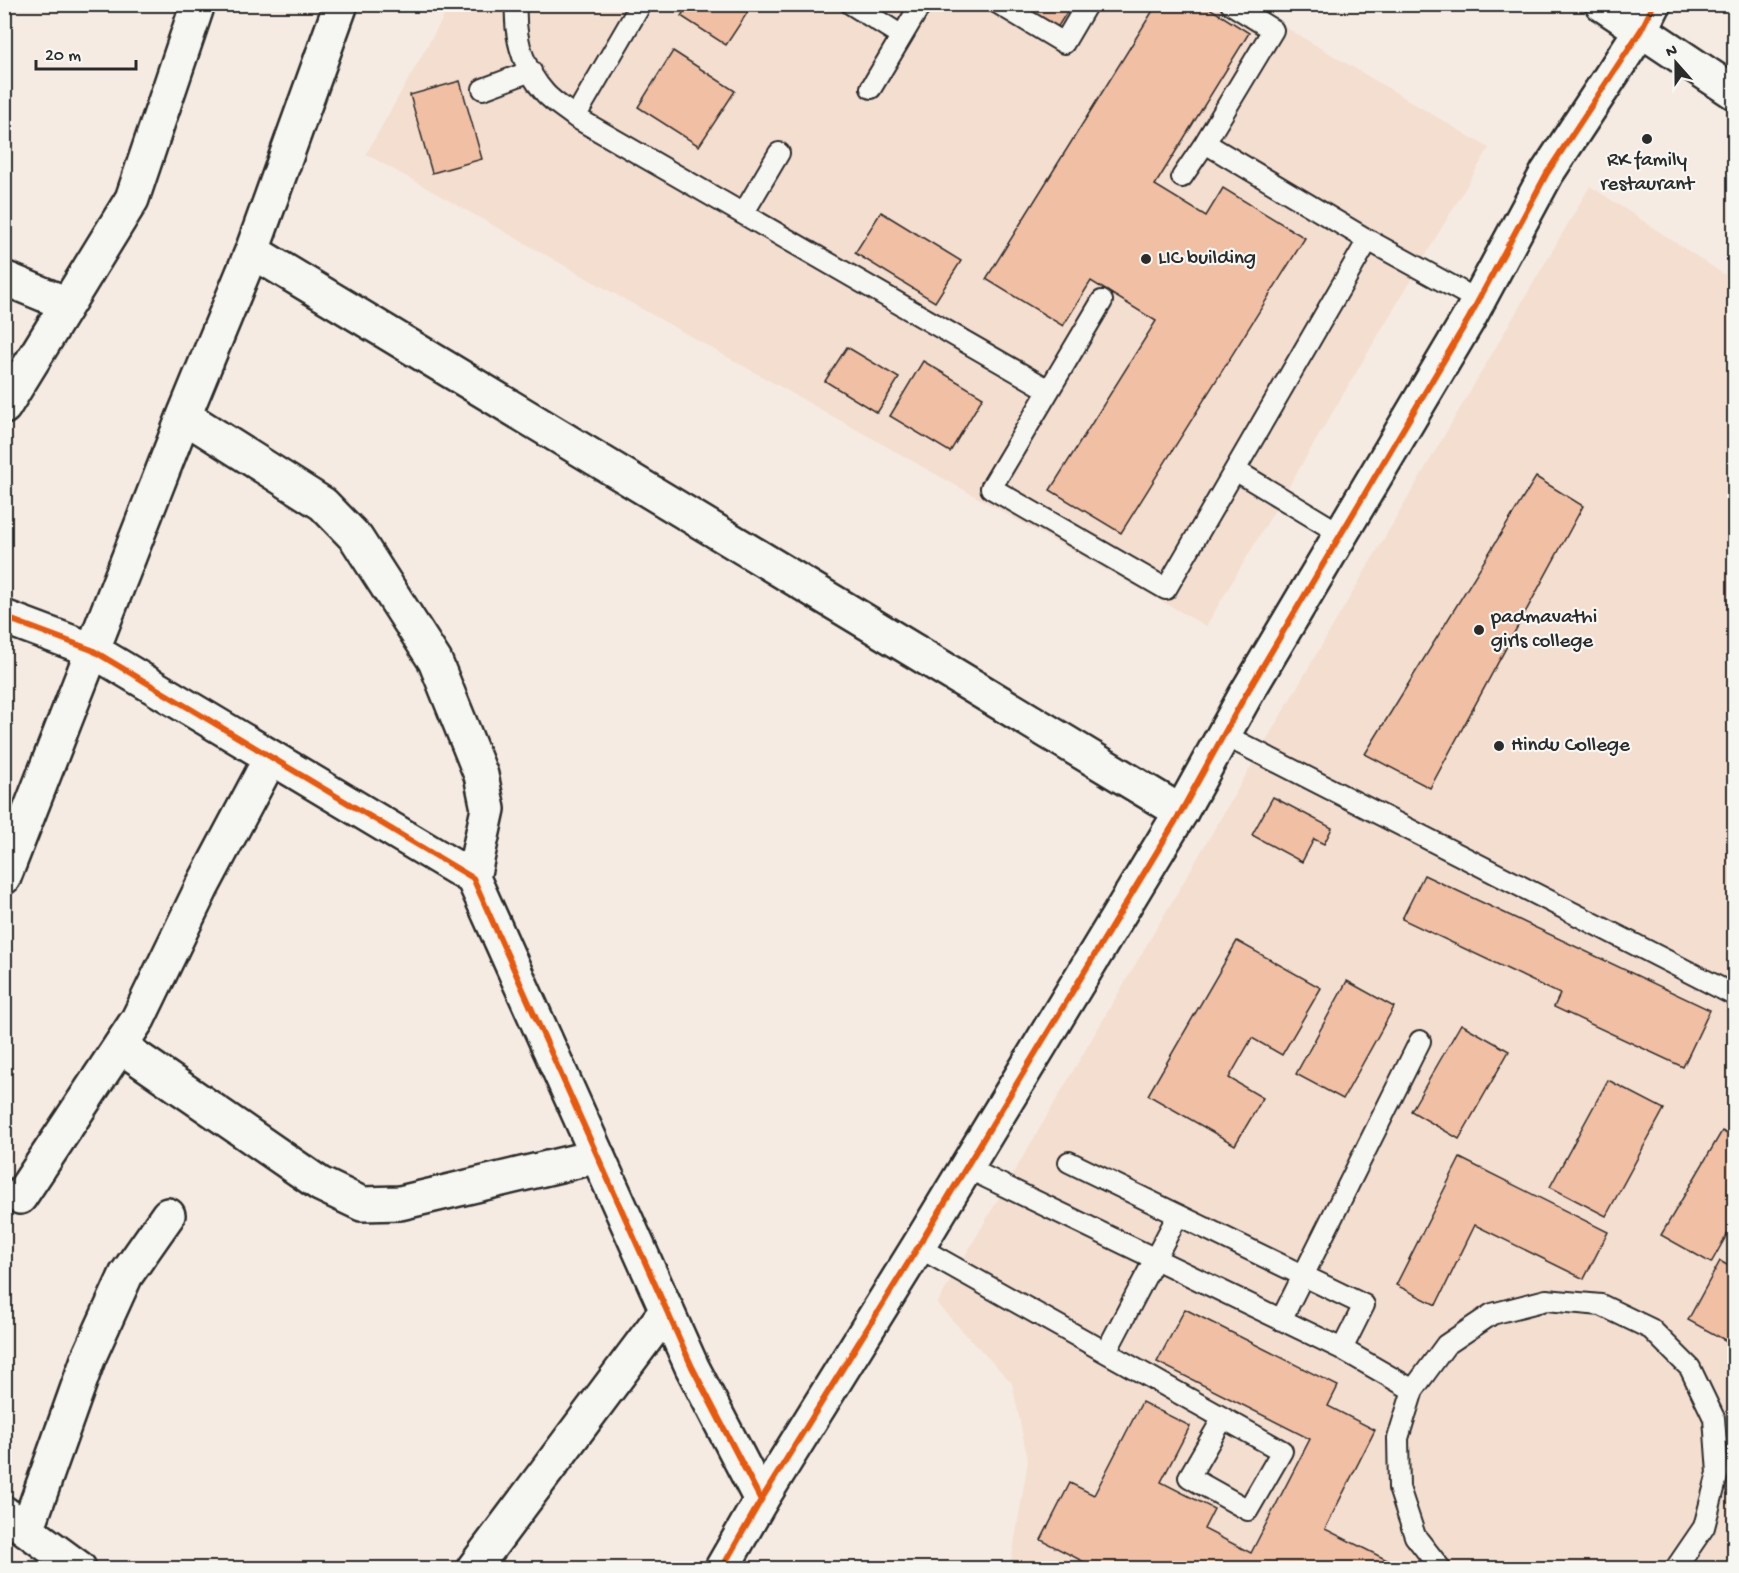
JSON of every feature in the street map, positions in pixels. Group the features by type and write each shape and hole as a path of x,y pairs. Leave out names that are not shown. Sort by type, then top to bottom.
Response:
{"street":[{"path":"4,407 132,199 198,4"},
{"path":"4,877 184,416 252,251 341,4"},
{"path":"1602,4 1648,17 1734,92"},
{"path":"722,1569 761,1500 918,1247 1181,812 1245,696 1479,301 1547,173 1648,17"},
{"path":"252,251 1181,812"},
{"path":"4,278 67,304"},
{"path":"184,416 323,504 356,538 435,661 481,775 488,809 473,878"},
{"path":"4,617 92,650 473,878 692,1367 761,1500"},
{"path":"20,1197 138,1019 202,887 271,757"},
{"path":"120,1046 320,1184 362,1204 400,1203 598,1156"},
{"path":"79,1569 16,1522 126,1275 168,1215"},
{"path":"474,1569 667,1310"}],"lane":[{"path":"516,4 515,25 524,62 545,93 575,117 1049,390"},
{"path":"575,117 641,4"},
{"path":"851,4 902,36"},
{"path":"871,88 921,4"},
{"path":"999,4 1064,43 1087,4"},
{"path":"1182,177 1273,30 1231,4"},
{"path":"483,89 531,71"},
{"path":"1205,143 1368,240 1479,301"},
{"path":"743,214 779,153"},
{"path":"1102,301 991,488 1166,589 1368,240"},
{"path":"1235,470 1341,534"},
{"path":"1224,735 1734,995"},
{"path":"1281,1320 1420,1041"},
{"path":"1069,1162 1364,1305 1342,1349"},
{"path":"966,1167 1342,1349 1413,1390"},
{"path":"1106,1352 1178,1215"},
{"path":"918,1247 1282,1451 1248,1510 1190,1477 1223,1418"},
{"path":"1440,1569 1415,1536 1399,1488 1398,1438 1413,1390 1446,1345 1492,1314 1546,1300 1601,1305 1651,1329 1690,1368 1714,1418 1718,1473 1704,1527 1676,1569"}],"shaded area":[{"path":"451,4 1248,5 1489,148 1206,626 366,154"},
{"name":"Hindu College","path":"1590,186 1734,281 1734,1568 1005,1568 1012,1557 1028,1461 1012,1383 937,1304"}],"building":[{"path":"689,4 753,4 726,45 681,16"},
{"path":"1013,4 1072,4 1055,31"},
{"name":"LIC building","path":"1157,4 1203,4 1249,33 1155,185 1206,216 1223,188 1305,238 1121,533 1050,490 1156,321 1091,281 1063,326 986,279"},
{"path":"673,51 735,91 699,146 638,107"},
{"path":"460,81 482,159 432,173 410,95"},
{"path":"881,212 961,261 935,302 855,253"},
{"path":"847,347 899,378 877,413 825,381"},
{"path":"923,361 983,397 950,452 890,416"},
{"name":"padmavathi girls college","path":"1536,477 1583,506 1430,788 1365,754"},
{"path":"1273,797 1332,828 1324,844 1314,839 1302,862 1252,835"},
{"path":"1424,875 1710,1010 1683,1067 1554,1007 1560,994 1402,919"},
{"path":"1237,941 1321,988 1282,1055 1252,1038 1229,1078 1263,1098 1235,1145 1148,1095"},
{"path":"1347,981 1394,1007 1343,1099 1296,1074"},
{"path":"1461,1024 1509,1051 1459,1139 1411,1111"},
{"path":"1608,1080 1664,1109 1606,1216 1550,1187"},
{"path":"1722,1131 1734,1138 1734,1222 1711,1263 1661,1235"},
{"path":"1460,1158 1608,1232 1584,1279 1475,1225 1436,1305 1396,1285"},
{"path":"1720,1261 1734,1269 1734,1345 1688,1320"},
{"path":"1185,1309 1338,1386 1328,1406 1375,1430 1325,1529 1403,1568 1290,1568 1286,1566 1285,1568 1096,1568 1041,1540 1070,1483 1094,1495 1142,1402 1190,1426 1161,1482 1214,1509 1204,1529 1251,1553 1310,1439 1157,1362"}],"cycle path":[{"path":"722,1568 761,1500 918,1247 1181,812 1245,696 1469,318 1547,173 1641,30 1654,4"},
{"path":"4,617 92,650 473,878 692,1367 761,1500"}],"place":[{"name":"RK family restaurant","path":"1647,139"},
{"name":"LIC building","path":"1146,259"},
{"name":"padmavathi girls college","path":"1479,630"},
{"name":"Hindu College","path":"1499,746"}]}
